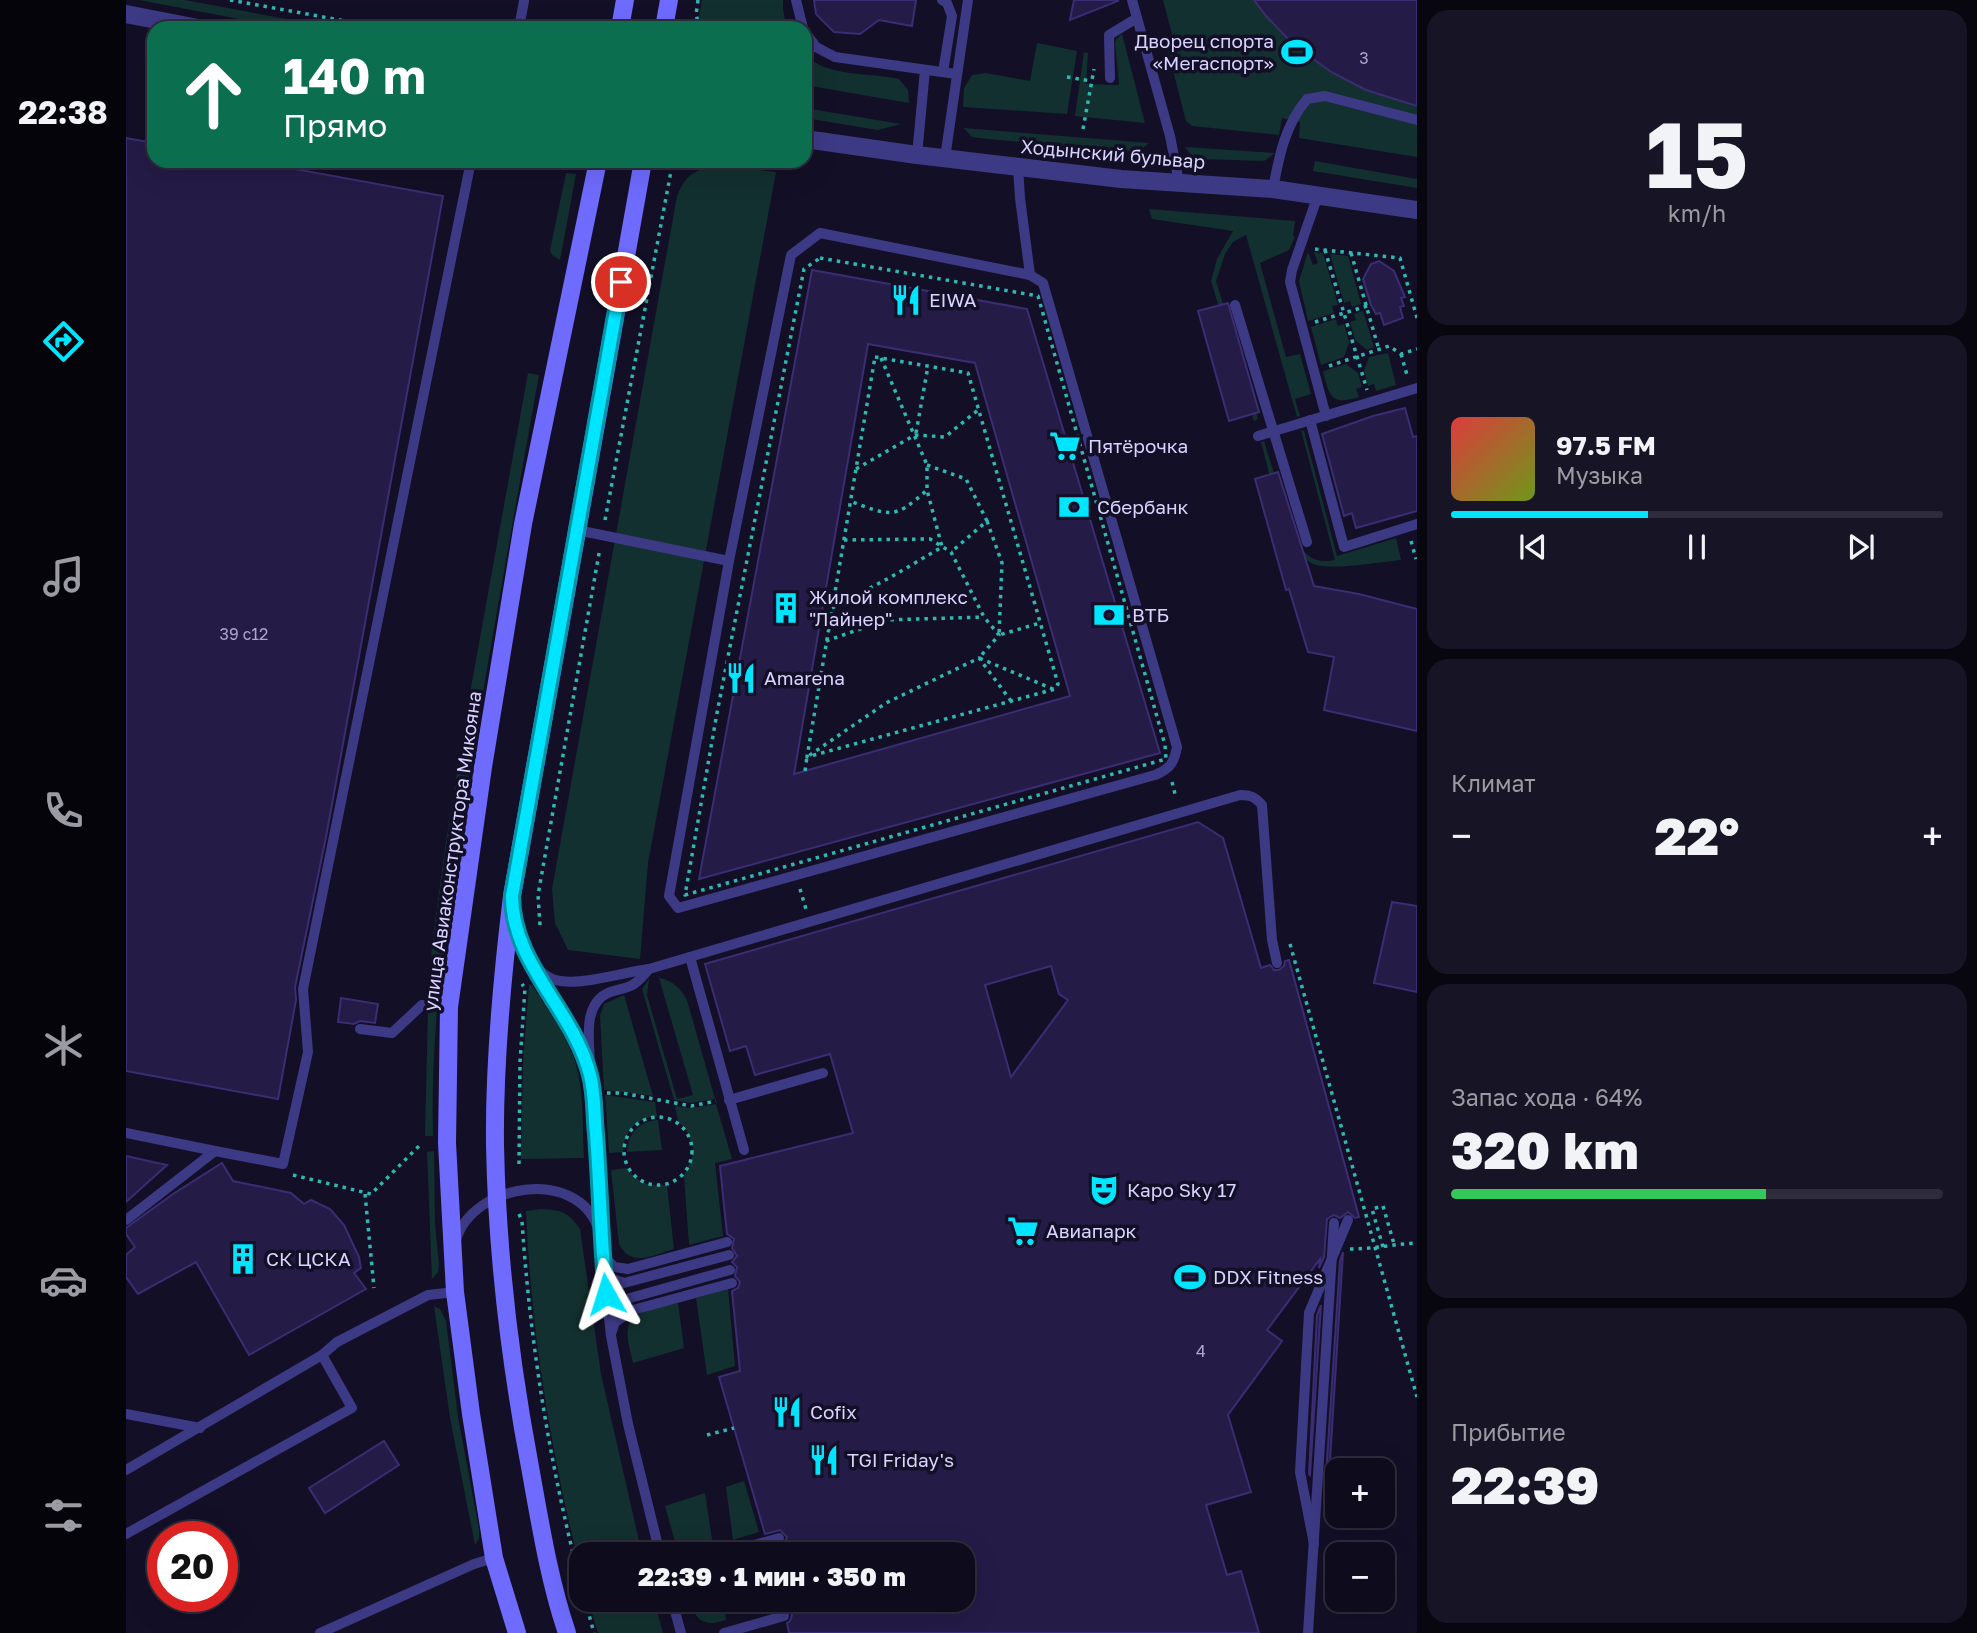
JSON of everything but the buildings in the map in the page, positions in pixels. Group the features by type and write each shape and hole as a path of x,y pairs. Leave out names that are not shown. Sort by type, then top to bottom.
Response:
{"street":[{"path":"621,21 625,0"},
{"path":"665,21 669,0"},
{"path":"126,14 162,21"},
{"name":"Ходынский бульвар","path":"812,140 1121,179 1273,189 1417,210"},
{"name":"улица Авиаконструктора Микояна","path":"517,1633 494,1558 471,1414 456,1292 447,1143 449,1007 483,767 523,524 596,168"},
{"path":"567,1633 539,1521 513,1374 497,1198 495,1143 501,994 512,896 642,168"}],"lane":[{"path":"796,0 802,21"},
{"path":"942,0 947,3 952,16 943,72"},
{"path":"945,158 968,0"},
{"path":"1132,0 1170,136 1179,182"},
{"path":"520,21 524,1"},
{"path":"1110,78 1109,35 1137,18"},
{"path":"812,41 816,47 835,57 956,74"},
{"path":"917,155 926,70"},
{"path":"1273,189 1280,148 1298,110 1307,99 1325,96 1417,120"},
{"path":"1018,166 1030,275"},
{"path":"126,1133 284,1164 308,1052 303,989 470,168"},
{"path":"1318,195 1290,282 1326,415"},
{"path":"820,233 1030,275 1043,283 1049,298 1177,747 1174,761 1155,775 678,908 669,896 729,561 790,255 820,233"},
{"path":"1236,305 1307,542"},
{"path":"1258,436 1414,389"},
{"path":"1310,420 1344,547 1417,524"},
{"path":"577,530 729,561"},
{"path":"533,964 561,982 649,969 1240,795 1256,798 1262,806 1272,940 1277,963"},
{"path":"512,896 514,926 520,943 571,1027 591,1077"},
{"path":"690,957 724,1100 744,1150"},
{"path":"649,969 633,986 599,998 593,1006 589,1036 600,1182 600,1234 609,1322 628,1424 657,1542"},
{"path":"360,1029 392,1033 422,1005 449,1007"},
{"path":"724,1100 823,1073"},
{"path":"126,1220 215,1151"},
{"path":"453,1258 459,1229 468,1218 497,1198 531,1188 559,1193 586,1207 600,1234"},
{"path":"1314,1544 1300,1472 1309,1313 1348,1220"},
{"path":"1308,1633 1334,1223"},
{"path":"601,1248 609,1263 628,1269 727,1242"},
{"path":"603,1267 609,1277 624,1283 729,1255"},
{"path":"609,1322 612,1309 623,1300 730,1270"},
{"path":"611,1336 615,1322 628,1312 732,1283"},
{"path":"126,1470 323,1355 337,1342 428,1295 456,1292"},
{"path":"126,1534 352,1408 323,1355"},
{"path":"126,1414 200,1428"},
{"path":"765,1542 779,1538"},
{"path":"320,1633 474,1564 494,1558"},
{"path":"675,1612 681,1633"},
{"path":"724,1633 784,1616"}],"path":[{"path":"230,0 346,21"},
{"path":"697,21 698,0"},
{"path":"1083,129 1094,67"},
{"path":"1068,77 1091,80"},
{"path":"1300,247 1400,258 1417,315"},
{"path":"1325,250 1370,402"},
{"path":"1351,253 1379,350"},
{"path":"1167,764 685,895 717,713 804,269 820,258 1038,296 1165,745 1167,764 1181,814"},
{"path":"1301,327 1367,306"},
{"path":"1313,371 1389,346 1401,354 1414,389"},
{"path":"1401,354 1417,349"},
{"path":"805,771 807,757 826,641 875,357 968,373 1058,684 1055,690 807,757"},
{"path":"881,358 927,465 927,490 942,547"},
{"path":"915,435 928,366"},
{"path":"856,469 915,435 945,437 978,410"},
{"path":"927,465 966,479 988,522 1002,563 999,635"},
{"path":"850,501 884,513 906,509 927,490"},
{"path":"951,552 988,522"},
{"path":"844,540 930,539 951,552 984,617 999,635"},
{"path":"832,608 891,578 942,547"},
{"path":"826,641 886,620 984,617"},
{"path":"807,757 886,704 979,658 999,635 1040,623"},
{"path":"979,658 1055,690"},
{"path":"979,658 1011,701"},
{"path":"1289,937 1417,1397"},
{"path":"519,1164 520,1062 525,988 522,985"},
{"path":"593,1093 622,1093 691,1106 724,1100"},
{"path":"650,1118 669,1119 678,1124 690,1139 691,1158 688,1167 682,1175 666,1184 646,1183 631,1171 626,1163 625,1144 634,1127 641,1121 650,1118"},
{"path":"284,1164 286,1173 371,1194 421,1144"},
{"path":"365,1194 374,1288"},
{"path":"1383,1247 1372,1209 1383,1206 1394,1244"},
{"path":"519,1214 522,1221 538,1374 572,1542"},
{"path":"1336,1249 1376,1249 1394,1244 1417,1243"},
{"path":"707,1435 734,1428"},
{"path":"588,1612 594,1633"}],"green space":[{"path":"139,0 185,0 297,21 249,21"},
{"path":"702,0 783,0 785,21 698,21"},
{"name":"Дворец спорта «Мегаспорт»","path":"1163,0 1417,0 1417,157 1299,138 1300,122 1282,118 1279,135 1192,126 1186,121 1165,39 1172,34"},
{"path":"1122,34 1145,123 1075,116 1084,52 1088,53 1086,84 1119,85 1115,43"},
{"path":"1037,43 1077,51 1067,114 963,107 964,88 972,75 986,73 1030,81"},
{"path":"812,60 838,71 899,79 908,90 909,103 812,86"},
{"path":"812,109 901,124 878,130 812,119"},
{"path":"964,128 1149,143 1143,148 1127,152 972,137"},
{"path":"1185,147 1275,153 1264,161 1202,159 1192,156"},
{"path":"1315,161 1417,179 1417,188 1313,171"},
{"path":"744,168 776,172 648,863 640,959 568,950 555,923 552,889 677,196 688,177 704,169"},
{"path":"566,173 576,174 560,260 552,255 550,250"},
{"path":"1149,209 1295,221 1295,237 1289,250 1260,263 1286,357 1300,354 1311,394 1295,399 1300,416 1297,417 1246,235 1233,242 1225,254 1216,281 1258,419 1254,421 1211,281 1217,259 1233,231 1152,219"},
{"path":"1308,252 1313,265 1318,263 1314,252 1323,253 1338,305 1332,306 1334,313 1308,321 1299,281"},
{"path":"1330,254 1348,256 1361,304 1352,307 1350,301 1344,303"},
{"path":"1363,311 1374,347 1367,350 1355,340 1350,322 1356,320 1354,314"},
{"path":"1336,319 1338,326 1344,324 1349,342 1344,357 1321,365 1311,327"},
{"path":"1388,353 1396,385 1376,391 1374,384 1368,386 1364,371 1369,357"},
{"path":"1346,364 1358,373 1362,387 1356,389 1359,397 1342,400 1330,393 1323,371"},
{"path":"528,373 539,375 453,879 437,1007 433,1136 425,1136 432,945 445,848 466,715"},
{"path":"1301,430 1304,431 1337,556 1396,538 1401,560 1324,566 1305,559 1296,546 1280,511 1261,442 1264,441 1294,538 1302,550 1316,560 1335,560"},
{"path":"659,978 676,986 687,1000 715,1099 691,1103 674,1100 642,989 649,979 647,995 677,1099 693,1095"},
{"path":"529,984 559,1028 577,1068 584,1158 521,1159 523,1063"},
{"path":"624,995 653,1096 604,1090 600,1015 604,1004"},
{"path":"605,1095 655,1102 657,1116 632,1127 623,1152 609,1153"},
{"path":"716,1104 732,1159 715,1163 723,1236 689,1245 684,1175 692,1158 693,1148 686,1129 678,1122 675,1106 691,1108"},
{"path":"658,1120 662,1150 627,1152 632,1134 645,1123"},
{"path":"434,1151 435,1224 439,1264 438,1272 432,1279 427,1152"},
{"path":"627,1168 644,1183 667,1185 674,1249 636,1258 630,1256 619,1244 611,1170"},
{"path":"541,1209 564,1213 580,1229 601,1374 639,1542 574,1542 544,1392 532,1302 526,1211"},
{"path":"728,1289 735,1366 707,1375 696,1298"},
{"path":"678,1303 684,1348 633,1363 628,1337 630,1322 641,1313"},
{"path":"434,1306 440,1309 446,1321 458,1417 479,1529 479,1538 475,1545 450,1418"},
{"path":"744,1481 759,1532 733,1540 726,1487"},
{"path":"705,1493 712,1542 675,1542 665,1506"},
{"path":"592,1612 657,1612 663,1633 598,1633"},
{"path":"725,1612 726,1620 707,1623 695,1613"}],"place":[{"name":"Дворец спорта «Мегаспорт»","path":"1297,52"},
{"name":"EIWA","path":"906,300"},
{"name":"Пятёрочка","path":"1065,446"},
{"name":"Сбербанк","path":"1074,507"},
{"name":"Жилой комплекс \"Лайнер\"","path":"786,608"},
{"name":"ВТБ","path":"1109,615"},
{"name":"Amarena","path":"741,678"},
{"name":"Каро Sky 17","path":"1104,1190"},
{"name":"Авиапарк","path":"1023,1231"},
{"name":"СК ЦСКА","path":"243,1259"},
{"name":"DDX Fitness","path":"1190,1277"},
{"name":"Cofix","path":"787,1412"},
{"name":"TGI Friday's","path":"824,1460"}],"route":[{"path":"606,1294 591,1077 571,1027 520,943 514,926 512,896 621,282"}]}
